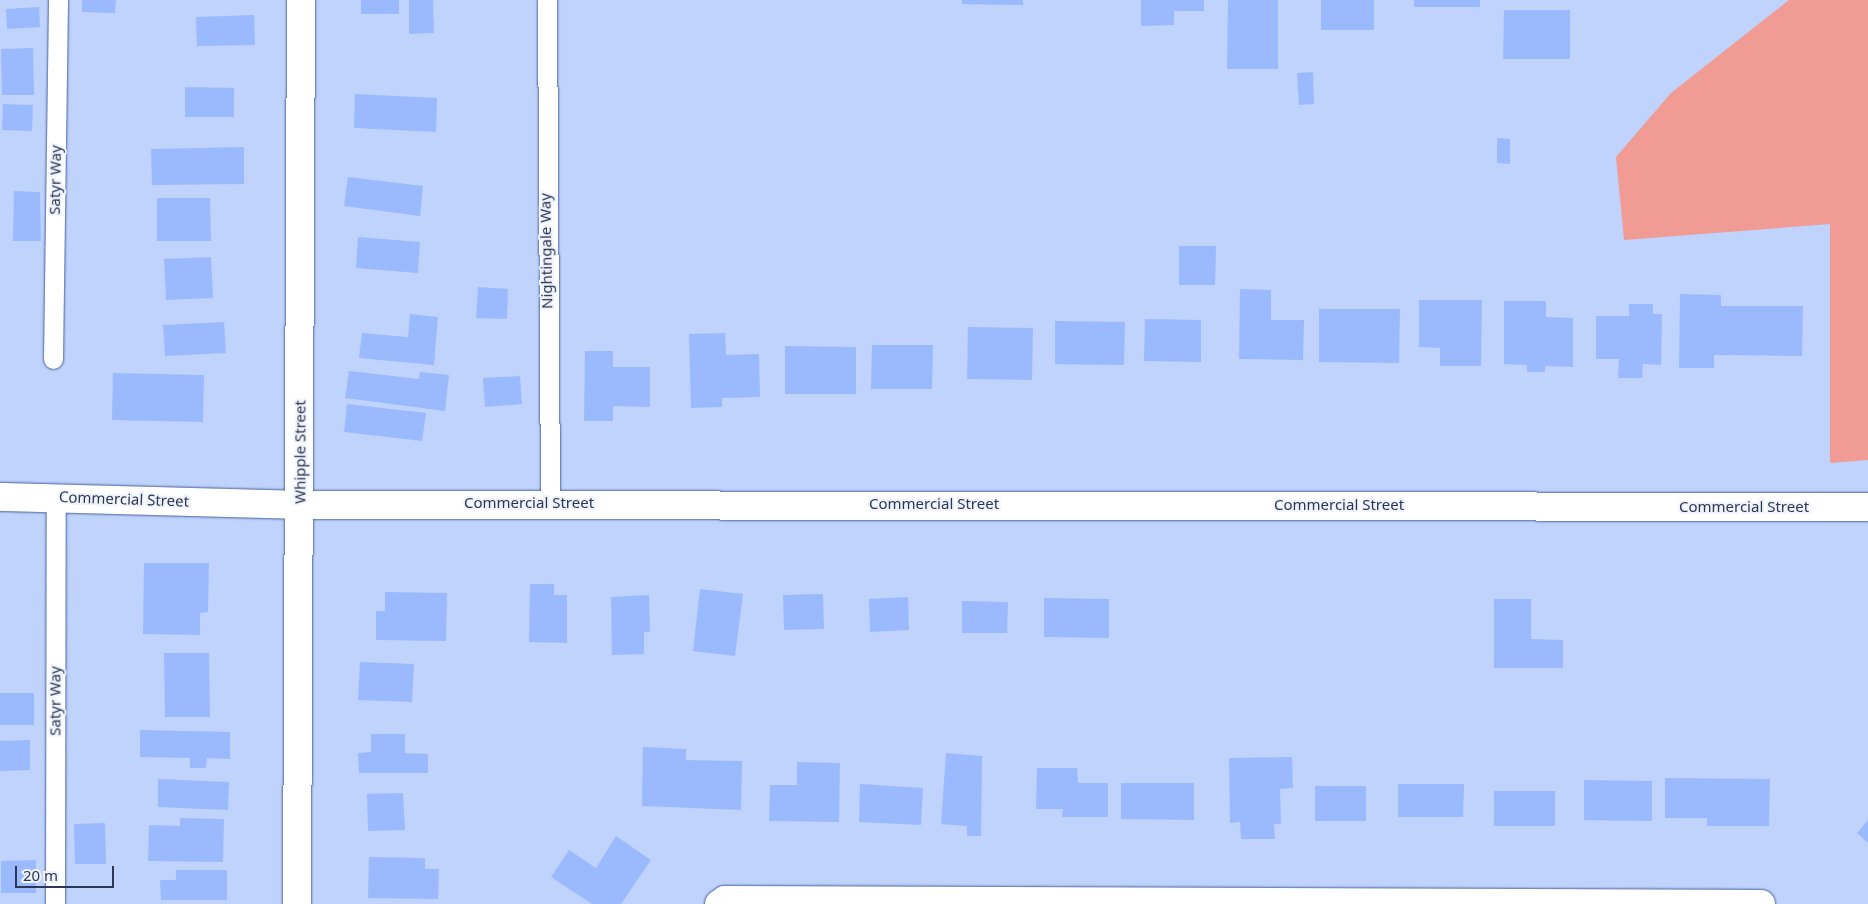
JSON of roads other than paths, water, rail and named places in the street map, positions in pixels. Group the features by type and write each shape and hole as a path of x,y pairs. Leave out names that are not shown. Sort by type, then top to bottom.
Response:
{"street":[{"name":"Whipple Street","path":"297,904 301,0"},
{"name":"Commercial Street","path":"0,497 300,505 550,503 1868,507"},
{"path":"719,904 725,900 853,903 1671,902 1760,904"}],"lane":[{"name":"Satyr Way","path":"52,359 58,0"},
{"name":"Nightingale Way","path":"547,0 550,503"},
{"name":"Satyr Way","path":"54,904 56,497"}]}
